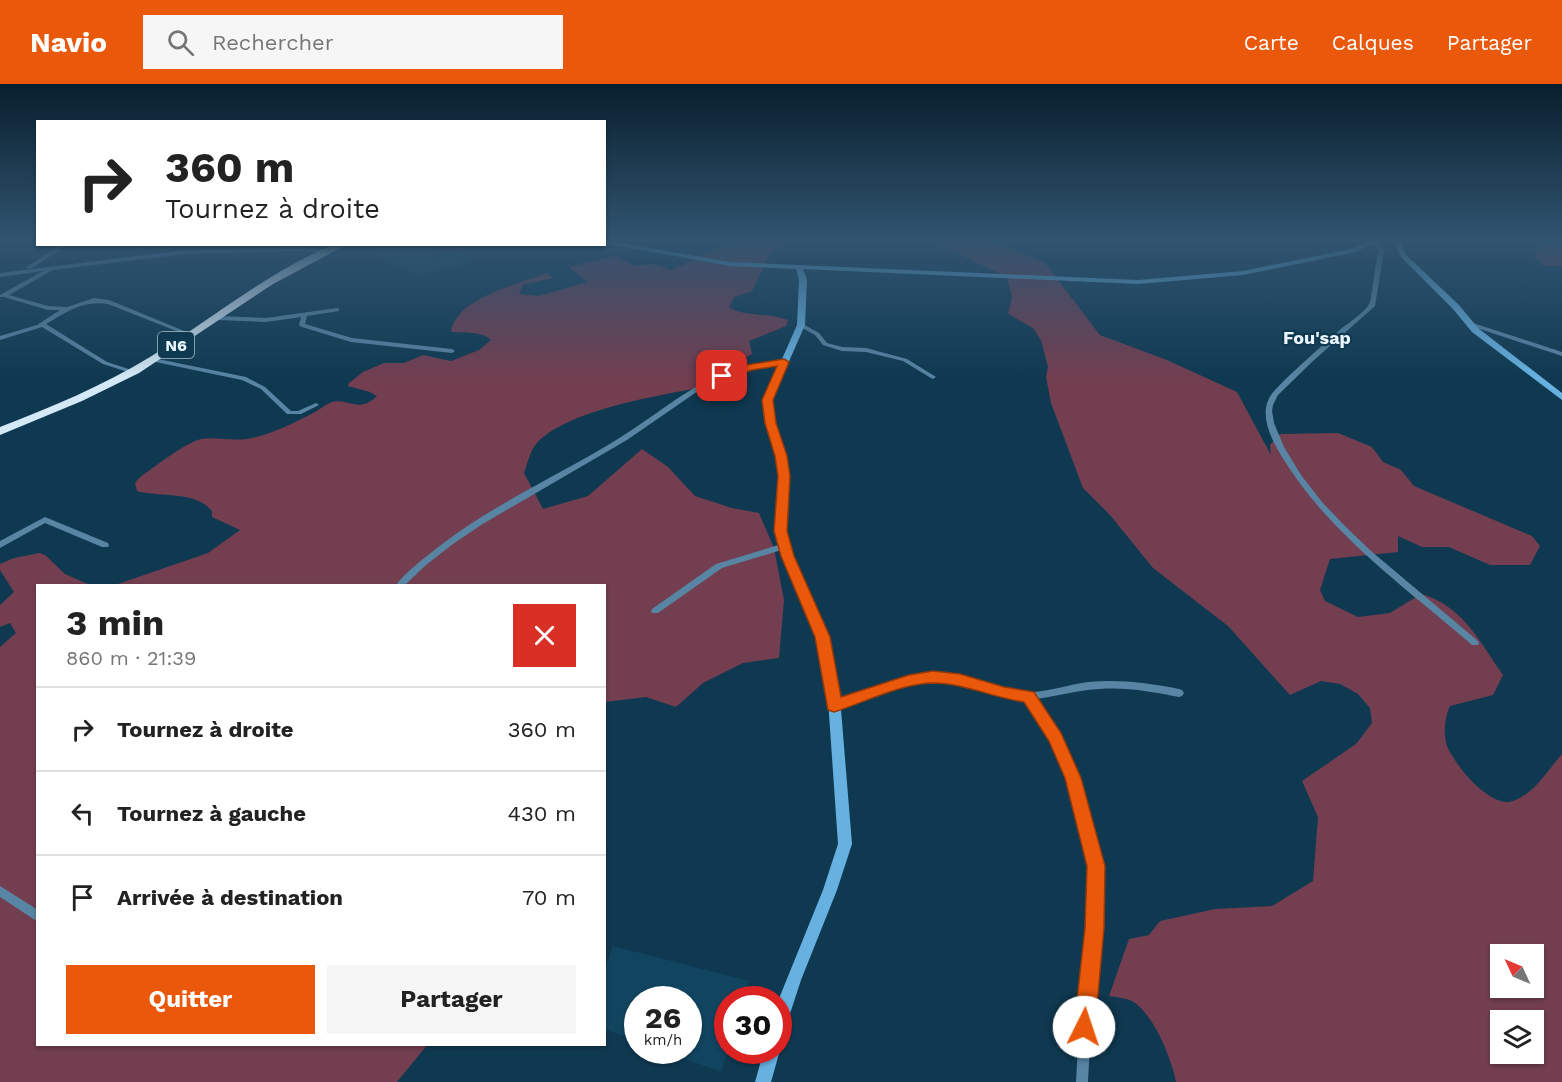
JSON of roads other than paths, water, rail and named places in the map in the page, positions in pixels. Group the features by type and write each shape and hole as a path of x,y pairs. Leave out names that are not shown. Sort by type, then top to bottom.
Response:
{"highway":[{"name":"N6","path":"0,432 85,397 133,372 260,287"}],"street":[{"path":"2,296 19,287"},
{"path":"792,987 816,920 839,866 845,844 832,684 823,637 785,546 781,531 784,476 781,456 771,423 768,400 801,325 803,287"},
{"path":"1375,287 1372,306 1306,363 1278,391 1272,400 1268,416 1288,461 1305,488 1326,513 1350,537 1438,608 1475,643"},
{"path":"1433,287 1498,350 1562,397"},
{"path":"2,296 34,306 67,309"},
{"path":"0,338 39,325 67,309 99,300 131,310 191,335"},
{"path":"216,318 266,320 337,310"},
{"path":"304,316 302,325 351,340 452,351"},
{"path":"1470,324 1562,354"},
{"path":"39,325 105,363 133,372"},
{"path":"801,325 817,334 825,344 842,350 866,350 905,360 933,377"},
{"path":"153,360 244,378 262,388 289,413 299,413 316,405"},
{"path":"401,584 447,542 624,438 701,387 722,376 784,362"},
{"path":"0,545 45,520 105,545"},
{"path":"655,611 719,566 785,546"},
{"path":"834,705 909,681 933,677 960,681 1004,693 1029,696 1107,685 1138,686 1179,693"},
{"path":"1029,696 1055,737 1073,778 1096,866 1095,928 1086,1008 1082,1082"},
{"path":"0,891 36,916"},
{"path":"763,1082 768,1064"}],"district":[{"name":"Fou'sap","path":"1317,337"}]}
